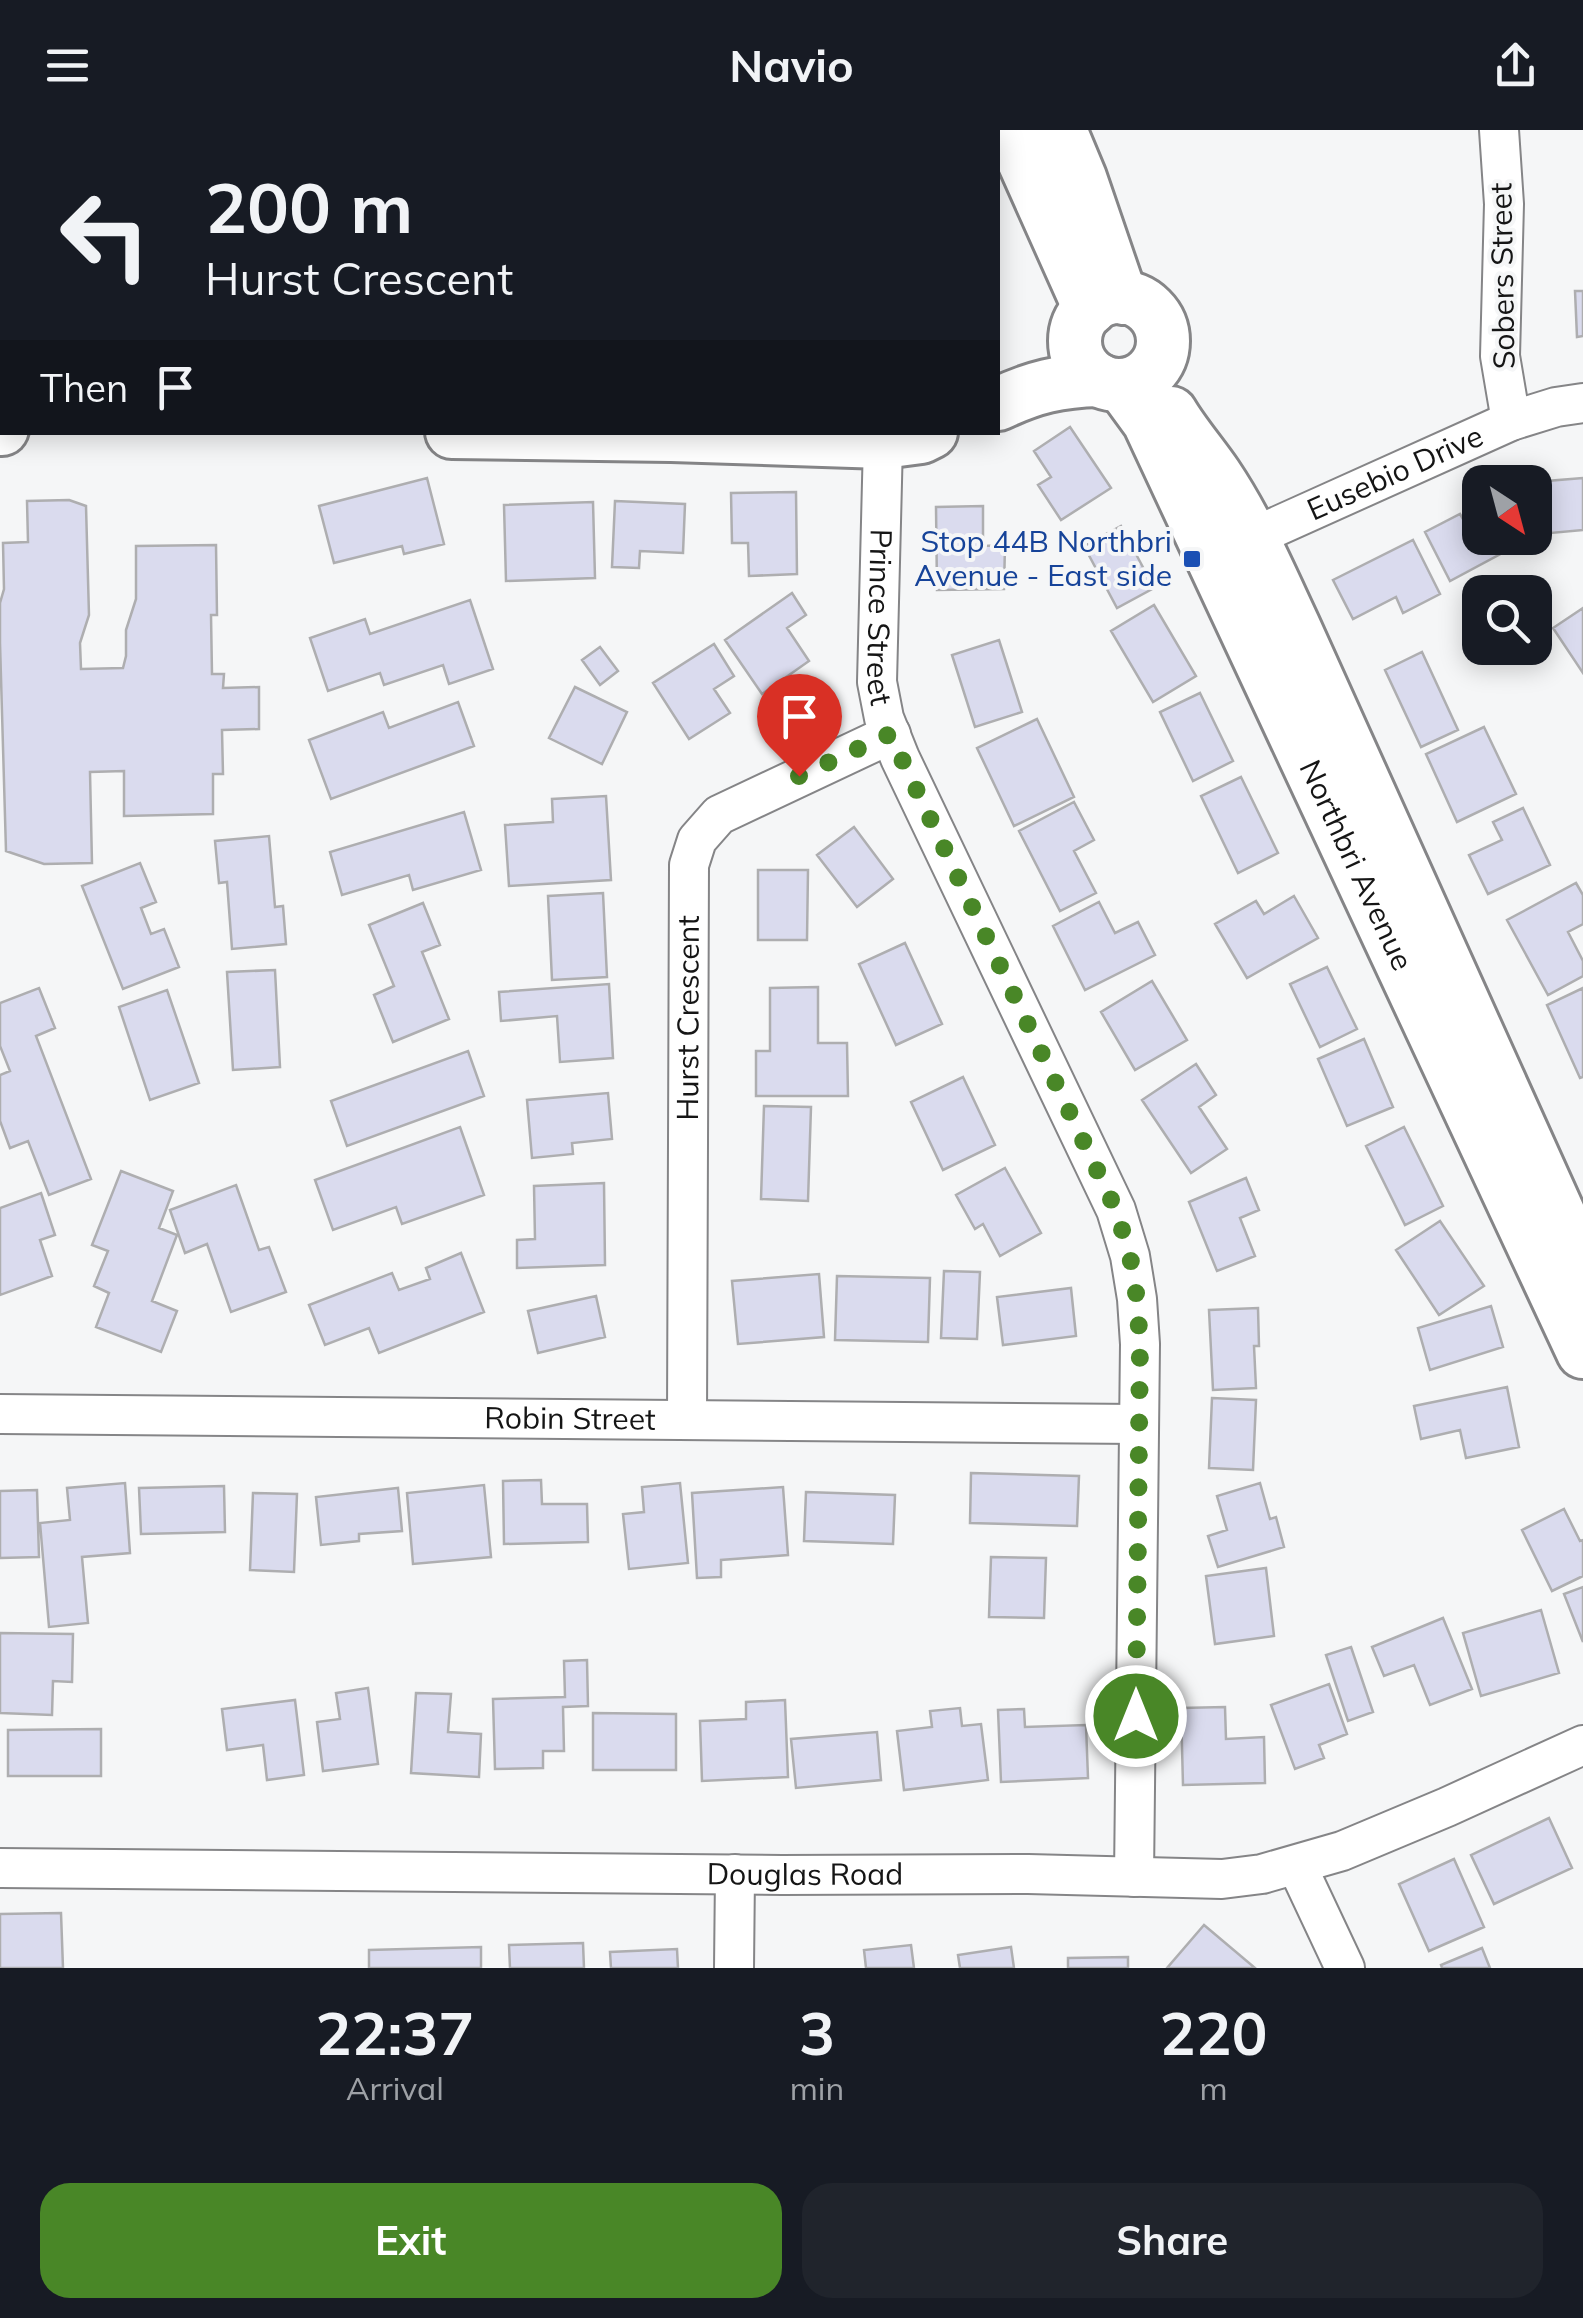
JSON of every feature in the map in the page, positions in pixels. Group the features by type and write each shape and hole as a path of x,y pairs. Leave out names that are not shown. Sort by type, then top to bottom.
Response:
{"street":[{"name":"Northbri Avenue","path":"1010,130 1110,348 1172,415 1216,477 1231,547 1583,1352"},
{"name":"Northbri Avenue","path":"1060,130 1118,289 1110,348"},
{"name":"Sobers Street","path":"1499,130 1504,204 1500,356 1511,421"},
{"path":"1013,396 1063,381 1110,348"},
{"name":"Eusebio Drive","path":"1231,547 1511,421 1583,403"},
{"path":"671,435 907,437"},
{"name":"Prince Street","path":"907,437 877,682 884,718 1116,1210 1130,1256 1137,1299 1140,1344 1134,1877"},
{"name":"Northbri Avenue","path":"1231,547 1301,642 1583,1268"},
{"name":"Hurst Crescent","path":"687,1420 688,864 696,840 719,815 890,734"},
{"name":"Robin Street","path":"0,1414 1139,1424"},
{"name":"Douglas Road","path":"0,1868 1028,1874 1222,1879 1262,1874 1342,1851 1583,1745"},
{"path":"1296,1866 1345,1968"},
{"path":"734,1968 736,1874"}],"building":[{"path":"1575,291 1583,291 1583,336 1577,337"},
{"path":"1070,427 1111,488 1061,520 1038,485 1051,477 1034,451"},
{"path":"427,478 444,544 404,554 402,546 334,563 319,506"},
{"path":"1583,478 1583,530 1552,533 1552,481"},
{"path":"796,492 797,574 749,576 748,543 732,543 731,493"},
{"path":"69,500 86,506 89,615 80,643 81,669 123,668 126,630 136,599 136,546 216,545 217,615 211,615 212,674 224,674 223,688 259,687 259,729 222,730 223,774 213,774 213,814 124,816 124,771 90,772 92,863 44,864 6,851 0,643 3,543 28,542 27,501"},
{"path":"615,501 685,504 683,553 640,551 639,568 612,567"},
{"path":"593,502 595,578 506,581 504,505"},
{"path":"983,506 983,546 1005,545 1004,589 937,590 936,507"},
{"path":"1460,514 1462,555 1498,555 1450,581 1425,532"},
{"path":"1121,526 1154,588 1117,608 1084,546"},
{"path":"1413,540 1440,594 1403,613 1396,597 1353,619 1333,580"},
{"path":"792,593 806,615 787,628 809,661 762,694 725,640"},
{"path":"470,600 493,669 449,684 443,665 384,685 380,673 328,691 310,638 365,619 370,634"},
{"path":"1154,605 1196,676 1153,702 1111,631"},
{"path":"1583,608 1583,673 1553,628"},
{"path":"999,640 1022,712 975,727 952,655"},
{"path":"714,644 734,676 714,689 730,713 689,739 653,683"},
{"path":"600,647 618,671 600,685 582,660"},
{"path":"1422,652 1458,730 1421,747 1385,670"},
{"path":"575,687 627,712 602,764 549,738"},
{"path":"1200,693 1233,761 1193,781 1160,712"},
{"path":"458,702 474,746 331,799 309,740 383,712 389,728"},
{"path":"1037,719 1074,797 1014,826 977,748"},
{"path":"1484,727 1516,794 1457,822 1426,754"},
{"path":"1241,777 1278,853 1238,873 1201,796"},
{"path":"606,796 611,880 509,886 505,825 553,822 552,799"},
{"path":"1074,802 1094,840 1074,851 1096,893 1060,911 1019,831"},
{"path":"1523,808 1550,865 1488,894 1469,855 1502,840 1493,822"},
{"path":"464,812 481,870 413,890 409,875 342,895 330,852"},
{"path":"854,827 893,879 857,907 817,855"},
{"path":"269,836 275,907 283,906 286,944 232,949 227,882 219,883 215,841"},
{"path":"140,863 156,902 141,908 151,934 164,929 179,967 123,989 82,886"},
{"path":"758,870 808,870 807,940 758,940"},
{"path":"1576,883 1583,895 1583,924 1568,932 1583,961 1583,976 1548,995 1507,920"},
{"path":"603,893 607,977 552,980 548,896"},
{"path":"1294,896 1318,938 1247,978 1215,924 1256,901 1264,914"},
{"path":"1099,902 1115,933 1138,922 1155,955 1085,990 1053,926"},
{"path":"423,903 440,945 422,952 449,1019 393,1042 374,995 394,986 369,925"},
{"path":"905,943 942,1024 896,1045 859,964"},
{"path":"1327,967 1357,1029 1320,1047 1290,984"},
{"path":"275,970 280,1067 233,1070 227,972"},
{"path":"1152,981 1187,1040 1135,1070 1101,1012"},
{"path":"609,984 613,1058 560,1062 557,1016 501,1021 499,992"},
{"path":"818,987 818,1043 847,1043 848,1096 756,1096 756,1051 770,1051 770,988"},
{"path":"39,988 55,1028 36,1036 91,1179 49,1195 28,1141 10,1148 0,1121 0,1075 10,1071 0,1046 0,1003"},
{"path":"1583,988 1583,1077 1580,1078 1547,1005"},
{"path":"167,990 199,1083 150,1100 119,1007"},
{"path":"1364,1039 1393,1107 1347,1126 1318,1059"},
{"path":"468,1051 484,1096 347,1146 331,1101"},
{"path":"1196,1064 1216,1095 1199,1107 1227,1149 1191,1173 1142,1100"},
{"path":"963,1077 995,1145 943,1170 911,1102"},
{"path":"608,1093 612,1139 572,1143 573,1154 532,1158 527,1100"},
{"path":"764,1106 811,1107 808,1201 761,1199"},
{"path":"460,1127 484,1195 402,1224 396,1207 333,1230 315,1180"},
{"path":"1404,1127 1443,1206 1405,1225 1366,1146"},
{"path":"1005,1168 1041,1233 1000,1256 983,1224 975,1229 956,1195"},
{"path":"121,1171 173,1191 159,1228 177,1235 152,1301 177,1311 161,1352 96,1327 109,1293 94,1286 108,1251 92,1245"},
{"path":"1246,1178 1259,1210 1240,1218 1255,1256 1217,1271 1189,1202"},
{"path":"604,1183 605,1265 517,1268 517,1240 535,1239 534,1186"},
{"path":"236,1185 259,1250 269,1247 286,1292 231,1312 207,1244 185,1253 170,1210"},
{"path":"41,1193 55,1235 40,1240 52,1276 0,1295 0,1208"},
{"path":"1440,1221 1484,1286 1439,1315 1396,1250"},
{"path":"461,1253 484,1312 379,1353 369,1328 325,1345 309,1305 392,1273 399,1290 430,1279 426,1268"},
{"path":"944,1271 980,1272 977,1339 941,1338"},
{"path":"819,1274 824,1337 738,1344 732,1281"},
{"path":"837,1276 930,1278 928,1342 835,1340"},
{"path":"1071,1288 1076,1336 1003,1345 997,1297"},
{"path":"596,1296 605,1337 538,1353 528,1311"},
{"path":"1491,1306 1503,1347 1430,1370 1418,1328"},
{"path":"1258,1308 1259,1346 1254,1346 1256,1388 1213,1390 1209,1310"},
{"path":"1507,1387 1519,1447 1466,1458 1460,1430 1421,1439 1414,1406"},
{"path":"1212,1398 1256,1400 1253,1470 1209,1468"},
{"path":"971,1473 1079,1476 1077,1526 970,1523"},
{"path":"541,1480 542,1504 587,1504 588,1542 504,1544 503,1481"},
{"path":"125,1483 130,1553 82,1557 88,1623 49,1627 40,1523 70,1520 67,1488"},
{"path":"680,1483 688,1563 629,1569 623,1514 644,1512 642,1487"},
{"path":"1260,1483 1270,1519 1276,1517 1284,1547 1218,1567 1208,1536 1227,1530 1217,1496"},
{"path":"484,1485 491,1557 413,1564 407,1493"},
{"path":"224,1486 225,1532 141,1534 139,1488"},
{"path":"783,1487 788,1555 721,1560 721,1577 697,1578 692,1493"},
{"path":"398,1488 402,1531 359,1534 359,1541 321,1545 316,1497"},
{"path":"37,1490 39,1557 0,1558 0,1491"},
{"path":"806,1492 895,1495 893,1544 804,1541"},
{"path":"253,1493 297,1494 294,1572 250,1570"},
{"path":"1564,1509 1580,1541 1583,1540 1583,1576 1552,1591 1522,1530"},
{"path":"991,1557 1046,1558 1044,1618 989,1617"},
{"path":"1266,1568 1274,1636 1215,1644 1206,1576"},
{"path":"1583,1587 1583,1642 1564,1594"},
{"path":"1541,1610 1559,1673 1481,1696 1463,1633"},
{"path":"1443,1618 1472,1689 1430,1705 1414,1665 1384,1676 1372,1647"},
{"path":"0,1633 73,1634 72,1682 53,1681 52,1715 0,1713"},
{"path":"1351,1647 1373,1712 1348,1721 1326,1655"},
{"path":"587,1660 588,1706 563,1707 564,1751 543,1751 543,1768 495,1769 493,1699 565,1697 564,1661"},
{"path":"1329,1684 1347,1734 1319,1745 1324,1758 1295,1769 1271,1705"},
{"path":"368,1688 378,1764 323,1771 317,1722 340,1719 336,1693"},
{"path":"416,1693 451,1694 448,1732 481,1734 479,1777 411,1773"},
{"path":"295,1700 304,1775 267,1780 263,1745 227,1750 222,1709"},
{"path":"785,1700 788,1777 702,1781 700,1721 746,1719 746,1702"},
{"path":"1225,1707 1226,1739 1264,1737 1265,1783 1183,1785 1181,1708"},
{"path":"960,1708 962,1726 981,1724 988,1780 904,1790 897,1731 932,1727 930,1711"},
{"path":"1024,1709 1025,1727 1086,1725 1088,1778 1001,1782 998,1710"},
{"path":"593,1713 676,1714 676,1770 593,1770"},
{"path":"101,1729 101,1776 8,1776 8,1730"},
{"path":"877,1732 881,1780 796,1788 791,1739"},
{"path":"1549,1818 1572,1868 1494,1904 1471,1855"},
{"path":"1454,1859 1484,1927 1429,1951 1399,1884"},
{"path":"61,1913 63,1968 0,1968 0,1914"},
{"path":"1204,1925 1255,1968 1167,1968"},
{"path":"583,1943 584,1968 510,1968 509,1945"},
{"path":"911,1945 914,1968 866,1968 864,1950"},
{"path":"481,1947 481,1968 369,1968 369,1950"},
{"path":"1011,1947 1014,1968 960,1968 958,1955"},
{"path":"1482,1948 1490,1968 1442,1968 1441,1965"},
{"path":"677,1949 678,1968 611,1968 610,1952"},
{"path":"1128,1957 1128,1968 1068,1968 1068,1958"}],"place":[{"name":"Stop 44B Northbri Avenue - East side","path":"1192,559"}],"route":[{"path":"799,776 890,734 1116,1210 1130,1256 1140,1344 1136,1716"}]}
